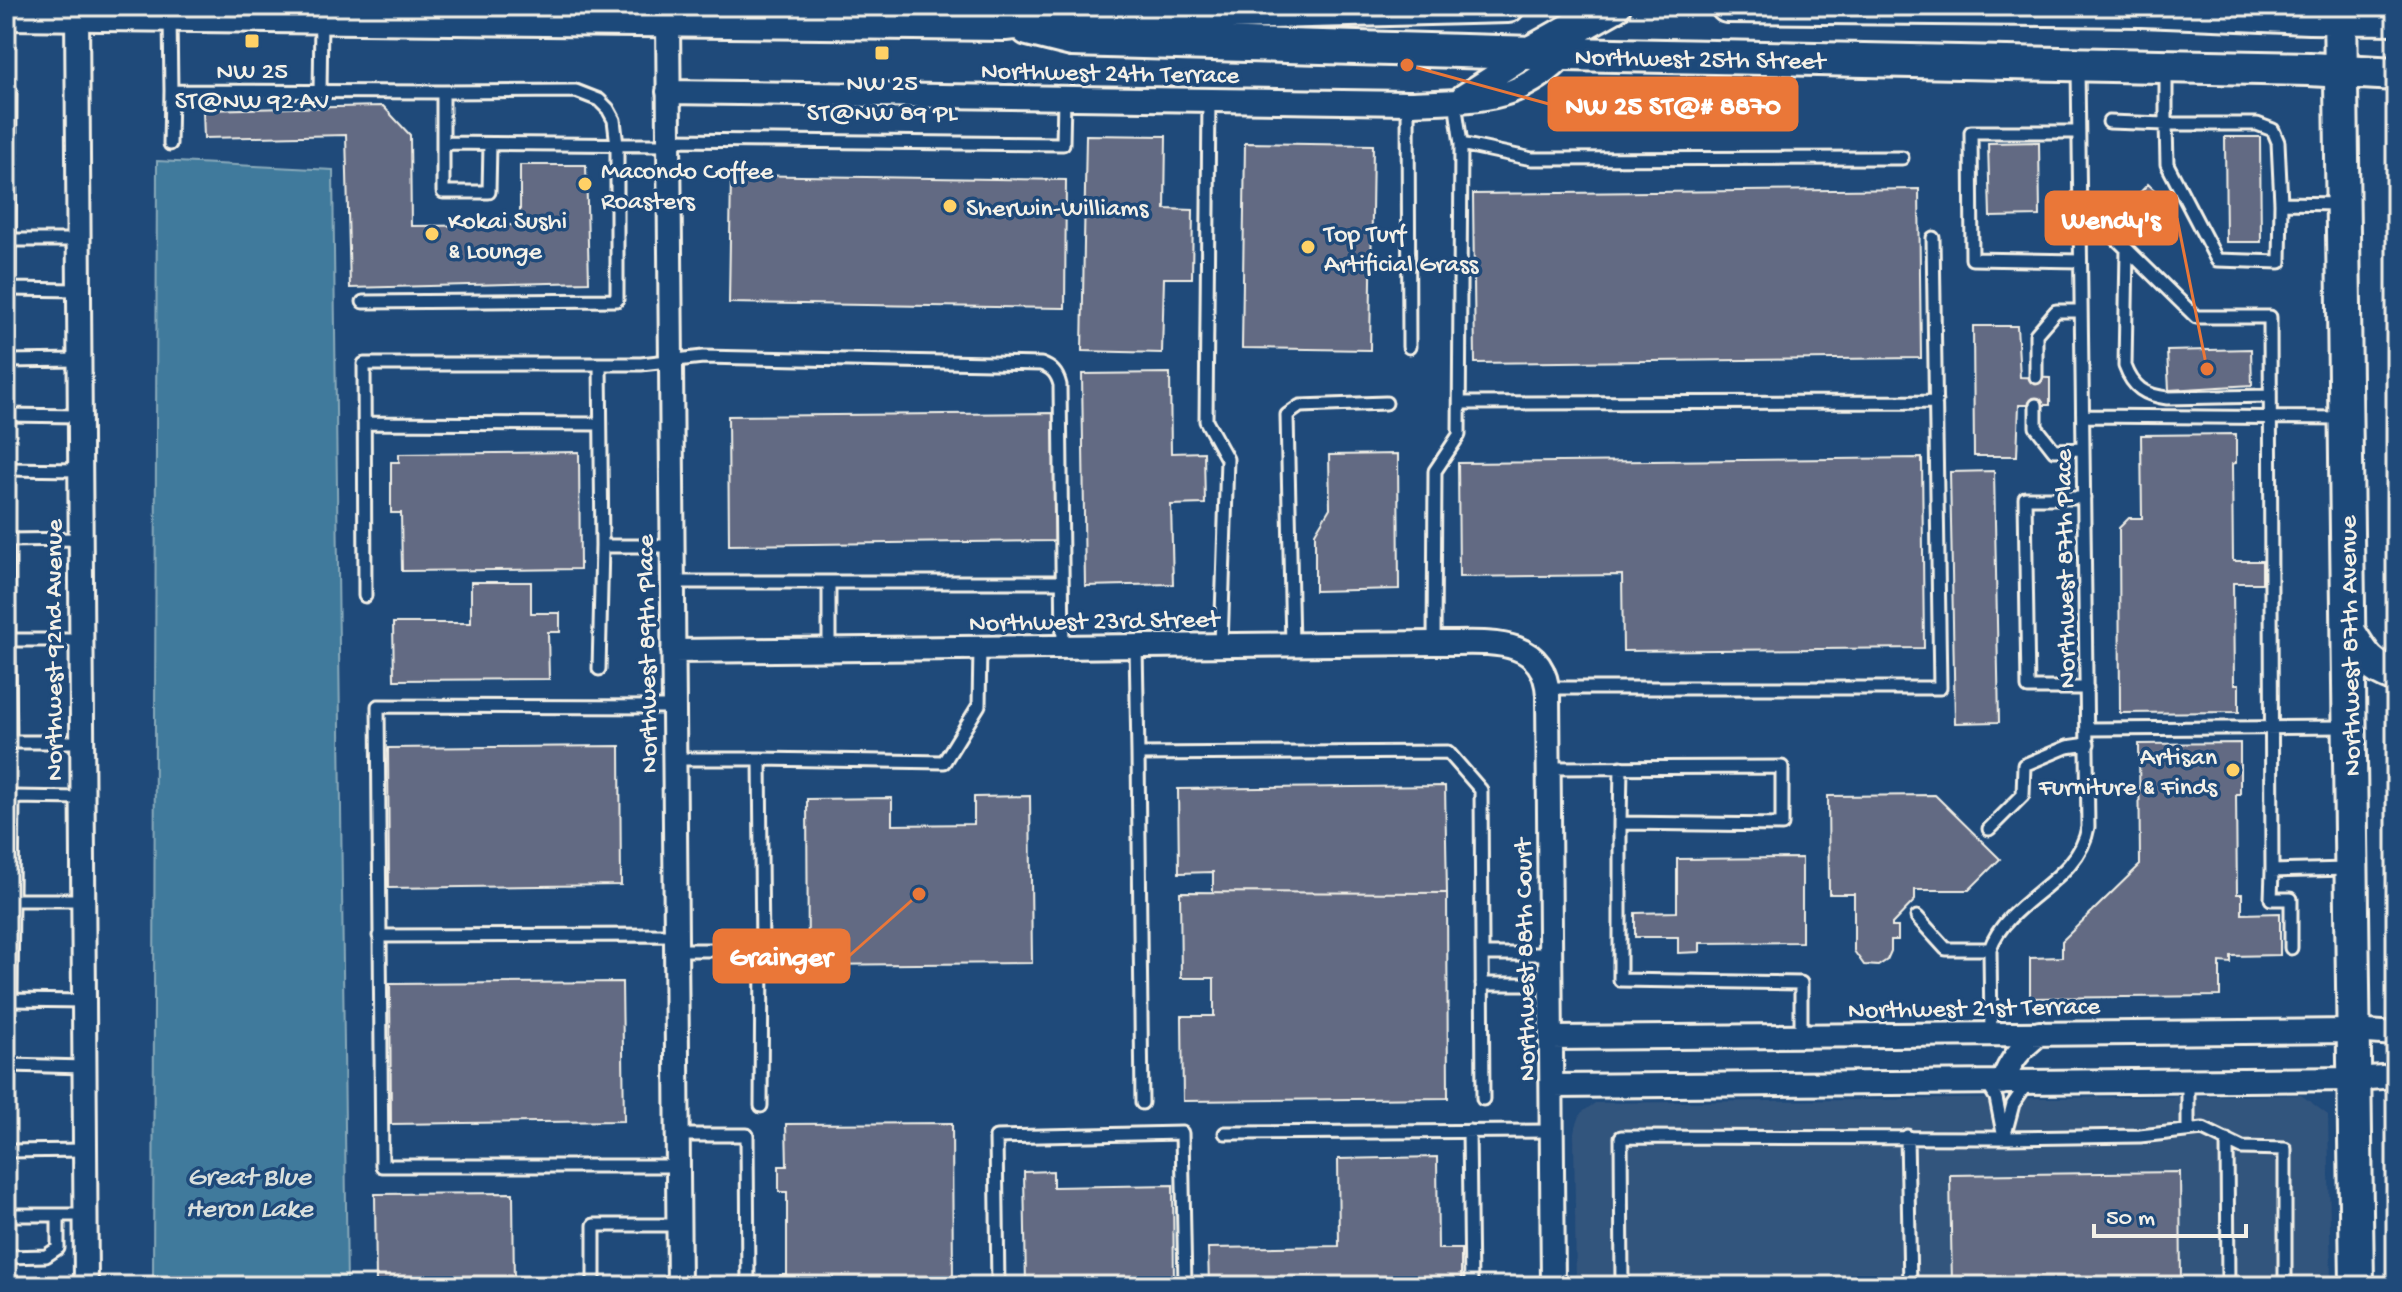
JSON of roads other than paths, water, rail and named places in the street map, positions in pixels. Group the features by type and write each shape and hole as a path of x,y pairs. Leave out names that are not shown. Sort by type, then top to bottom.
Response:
{"main road":[{"name":"Northwest 25th Street","path":"6,13 320,12 668,21 1005,15 1071,17 1508,6"},
{"path":"1530,53 1614,6"},
{"name":"Northwest 25th Street","path":"1727,6 2140,8 2340,12 2396,18"},
{"name":"Northwest 87th Avenue","path":"2340,12 2357,1286"},
{"name":"Northwest 25th Street","path":"1005,15 1072,40 2396,74"},
{"path":"2349,632 2364,657 2378,670 2396,676"}],"street":[{"name":"Northwest 92nd Avenue","path":"77,13 86,1286"},
{"name":"Northwest 89th Place","path":"668,21 679,1286"},
{"name":"Northwest 24th Terrace","path":"1455,101 1488,83 1530,53"},
{"name":"Northwest 24th Terrace","path":"668,92 1408,103 1486,99 1519,91 1550,72 1566,54"},
{"name":"Northwest 23rd Street","path":"673,651 1434,643 1516,648"},
{"name":"Northwest 88th Court","path":"1516,648 1538,660 1548,688 1553,1286"},
{"name":"Northwest 21st Terrace","path":"1552,1038 2354,1031 2396,1034"},
{"path":"1995,1083 2016,1053 2040,1033"},
{"path":"1552,1086 2188,1081 2396,1076"}],"lane":[{"path":"320,12 320,92"},
{"path":"169,14 170,144"},
{"name":"Northwest 87th Place","path":"1990,949 2002,926 2080,852 2088,827 2078,66"},
{"path":"2109,122 2166,124 2257,124 2273,130 2278,142 2280,262 2217,260 2167,164 2166,124 2166,67"},
{"path":"6,91 10,91 9,289 77,290"},
{"path":"171,91 576,91 588,94 608,109 614,120 617,145 617,300 363,302"},
{"path":"443,92 443,192 489,192 490,144"},
{"path":"443,143 1063,144 1064,98"},
{"path":"1209,100 1206,421 1227,459 1221,646"},
{"path":"1434,643 1435,471 1459,435 1461,144 1455,101"},
{"path":"1408,103 1409,347"},
{"path":"2078,132 1971,132 1972,259 2080,261"},
{"path":"1461,144 1532,159 1902,158"},
{"path":"2079,202 2196,317 2270,317 2271,899 2291,899 2291,948"},
{"path":"2281,203 2343,204"},
{"path":"1548,688 1940,688 1933,238"},
{"path":"9,240 77,240"},
{"path":"2127,249 2125,366 2130,379 2140,390 2151,396 2167,398 2270,396"},
{"path":"2036,377 2036,334 2056,311 2081,311"},
{"path":"365,596 364,364 641,364 703,357 1041,364 1049,367 1058,377 1060,385 1063,648"},
{"path":"6,361 78,360"},
{"path":"599,669 602,546 600,364"},
{"path":"1460,403 1936,402"},
{"path":"1292,645 1287,415 1300,406 1386,403"},
{"path":"2036,405 2036,427 2054,450 2083,449"},
{"path":"6,415 78,416"},
{"path":"2083,416 2344,418"},
{"path":"364,423 600,424"},
{"path":"6,469 79,470"},
{"path":"2084,498 2025,498 2027,672 2028,688 2087,688"},
{"path":"80,539 7,540 10,742 81,742"},
{"path":"602,546 673,546"},
{"path":"673,582 1061,582"},
{"path":"829,582 829,650"},
{"path":"9,640 81,640"},
{"path":"1136,646 1142,1103"},
{"path":"675,759 944,762 979,705 980,649"},
{"path":"674,707 378,706 379,936 382,1166 678,1166"},
{"path":"2088,729 2351,727"},
{"path":"1989,829 2023,795 2024,765 2067,747 2088,744"},
{"path":"1138,754 1448,752 1481,790 1483,1099"},
{"path":"760,759 761,1106"},
{"path":"1621,767 1620,980 1801,983 1801,1036"},
{"path":"1548,768 1782,767 1782,825 1620,823"},
{"path":"81,798 13,797 11,1000 84,1001"},
{"path":"2272,871 2352,869"},
{"path":"12,900 82,900"},
{"path":"1917,917 1946,949 1990,949 1991,1034"},
{"path":"379,936 675,942 762,950"},
{"path":"1482,954 1551,954"},
{"path":"1482,984 1551,984"},
{"path":"10,1065 84,1067"},
{"path":"2188,1081 2188,1129"},
{"path":"2004,1138 2013,1104 2028,1082"},
{"path":"1995,1083 2004,1138"},
{"path":"1622,1286 1621,1137 2004,1138 2140,1136 2203,1129 2242,1148 2285,1149 2285,1286"},
{"path":"1469,1131 1471,1286"},
{"path":"1225,1133 1553,1131"},
{"path":"998,1286 996,1137 1182,1133 1185,1286"},
{"path":"678,1135 747,1135 748,1286"},
{"path":"1907,1136 1910,1286"},
{"path":"2227,1140 2228,1286"},
{"path":"6,1151 85,1150"},
{"path":"6,1215 86,1215"},
{"path":"6,1257 46,1256 58,1248 58,1215"},
{"path":"594,1286 594,1225 679,1225"}],"water":[{"name":"Great Blue Heron Lake","path":"157,161 333,170 347,1286 153,1286"}],"place":[{"name":"NW 25 ST@NW 92 AV","path":"252,41"},
{"name":"NW 25 ST@NW 89 PL","path":"882,53"},
{"name":"NW 25 ST@# 8870","path":"1407,65"},
{"name":"Macondo Coffee Roasters","path":"585,184"},
{"name":"Sherwin-Williams","path":"950,206"},
{"name":"Kokai Sushi & Lounge","path":"432,234"},
{"name":"Top Turf Artificial Grass","path":"1308,247"},
{"name":"Wendy's","path":"2207,369"},
{"name":"Artisan Furniture & Finds","path":"2233,770"},
{"name":"Grainger","path":"919,894"}]}
